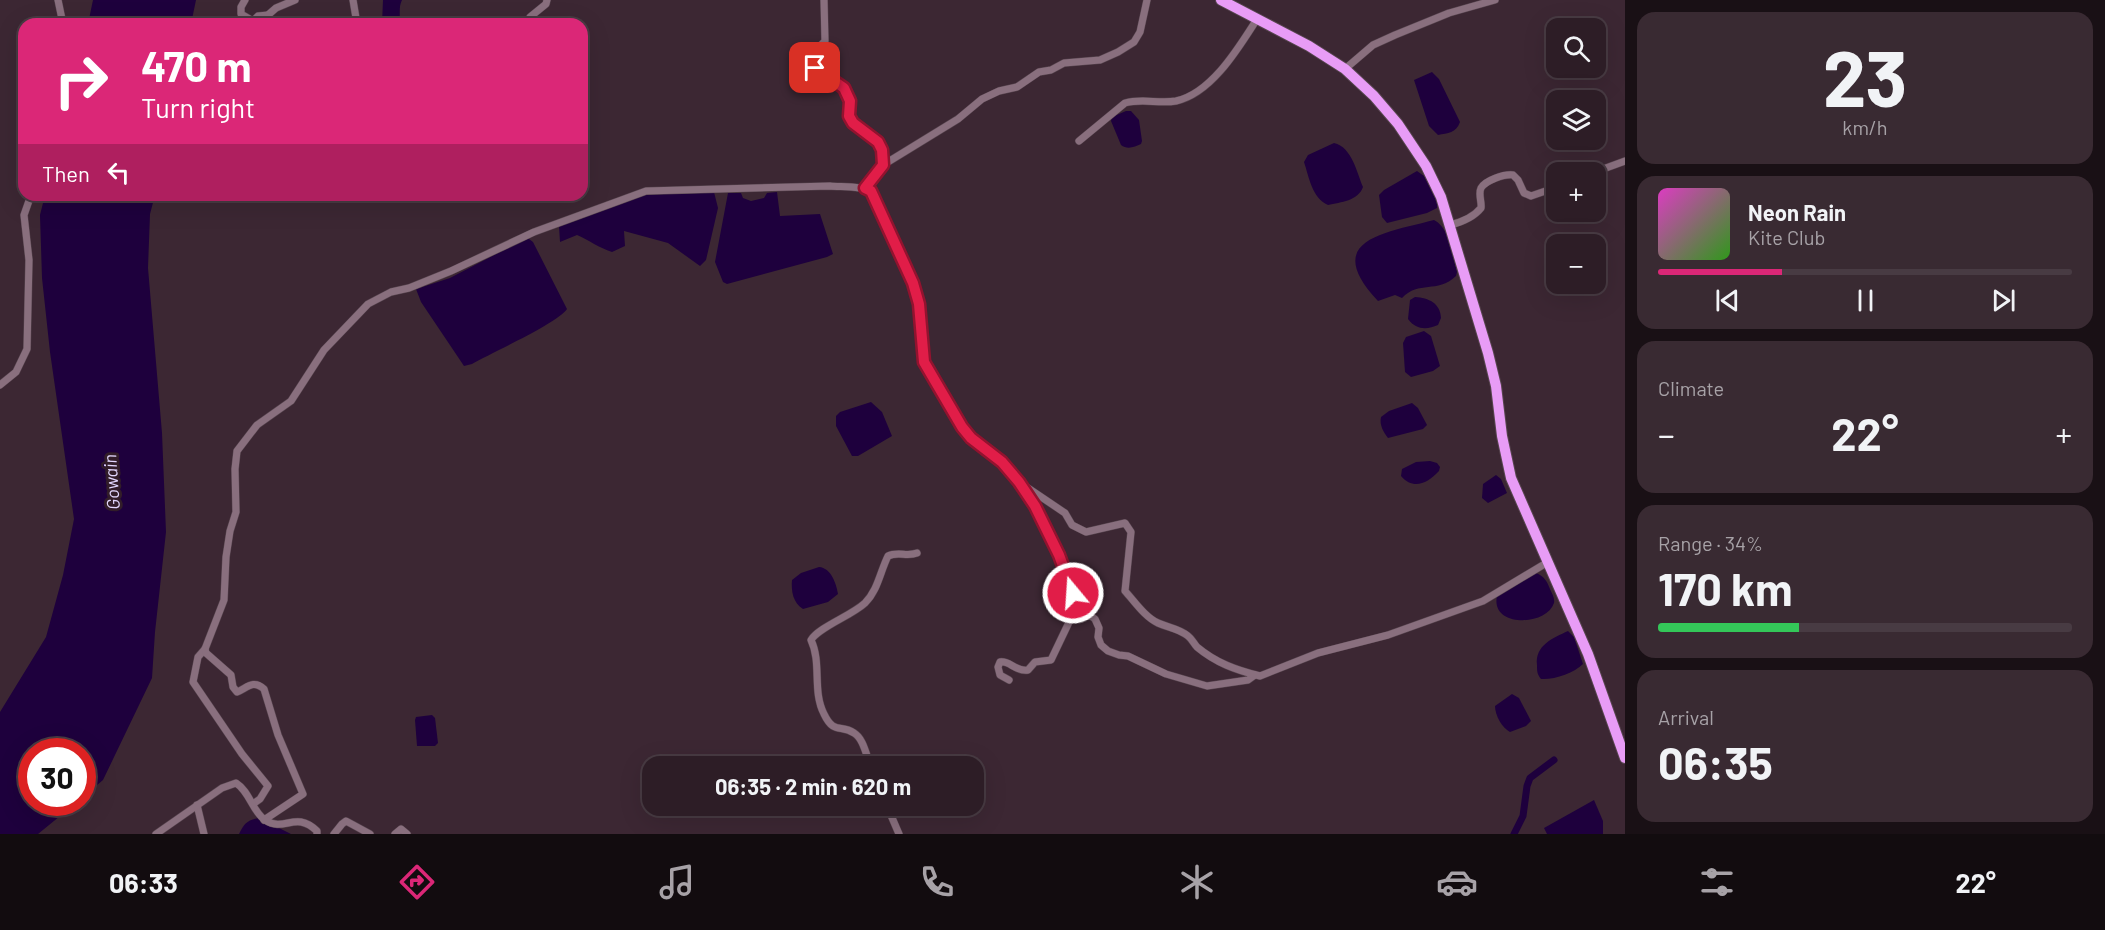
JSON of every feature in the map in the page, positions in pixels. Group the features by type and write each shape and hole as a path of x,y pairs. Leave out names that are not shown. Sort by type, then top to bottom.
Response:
{"highway":[{"path":"1221,0 1309,46 1345,69 1374,96 1398,124 1426,166 1441,197 1488,353 1496,386 1502,436 1511,478 1588,654 1625,758"}],"street":[{"path":"58,0 62,18"},
{"path":"245,0 241,7 242,14 248,18"},
{"path":"256,18 268,15 295,0"},
{"path":"353,0 356,18"},
{"path":"530,18 546,4 547,0"},
{"path":"824,0 825,41 810,56 809,63 844,88 850,101 849,116 853,123 878,142 882,150 883,165"},
{"path":"865,188 883,165 958,119 982,99 999,91 1017,87 1039,72 1052,70 1064,63 1100,60 1134,42 1140,32 1147,0"},
{"path":"1345,69 1373,45 1449,13 1495,0"},
{"path":"1079,141 1125,103 1133,100 1176,101 1205,85 1237,51 1257,19"},
{"path":"1606,168 1625,162"},
{"path":"1450,225 1477,214 1481,208 1483,186 1499,177 1513,175 1524,193 1531,196 1546,191"},
{"path":"253,804 260,799 268,786 242,754 193,682 198,657 205,649 224,600 226,557 236,512 237,451 257,425 291,401 324,350 368,304 391,292 409,288 451,271 534,232 646,191 830,186 865,188 871,191 913,283 919,304 924,362 962,427 971,438 1002,462 1035,506 1059,555 1073,593 1088,615"},
{"path":"0,385 16,372 27,350 28,260 24,215 29,201"},
{"path":"1019,482 1065,513 1072,525 1086,532 1125,523 1131,532 1125,591 1142,611 1158,623 1172,627 1189,637 1219,663 1260,676 1318,653 1414,626 1483,600 1548,562"},
{"path":"867,756 861,740 853,732 841,730 829,724 822,711 816,685 816,650 811,640 817,633 838,622 865,603 873,592 888,556 897,553 910,556 918,553"},
{"path":"1009,680 1000,675 998,668 1000,662 1005,662 1023,671 1028,670 1035,662 1051,660 1072,616 1077,613 1095,619 1100,628 1098,637 1101,645 1108,651 1119,656 1128,656 1166,674 1207,687 1248,680 1255,675"},
{"path":"205,649 231,675 233,687 237,692 245,686 254,684 264,689 278,735 303,794 264,820"},
{"path":"156,834 222,788 236,783 243,787 264,820 280,825 297,820 309,824 317,831 317,834"},
{"path":"197,805 204,834"},
{"path":"891,816 899,834"},
{"path":"334,834 346,821 370,834"},
{"path":"395,834 401,829 407,834"}],"water":[{"path":"93,0 196,0 192,18 89,18"},
{"path":"383,0 402,0 399,18 382,18"},
{"path":"1432,72 1439,79 1460,122 1454,130 1438,135 1429,126 1414,80"},
{"path":"1131,111 1139,120 1142,141 1141,144 1131,148 1121,145 1111,121 1112,117"},
{"path":"1334,143 1340,145 1350,155 1363,187 1361,192 1353,198 1328,205 1315,192 1304,162 1308,155"},
{"path":"1417,171 1424,176 1438,204 1437,208 1427,213 1387,223 1382,217 1379,195"},
{"path":"714,192 718,208 706,260 700,266 668,243 624,231 625,246 612,252 577,235 560,242 559,226 650,193"},
{"path":"777,192 780,216 820,214 833,254 727,284 723,282 715,262 728,193 741,193 743,198 751,201 764,198 767,193"},
{"name":"Gowain","path":"44,201 153,201 150,214 148,268 162,433 166,532 152,678 103,780 96,786 96,738 18,738 18,816 60,816 38,834 0,834 0,712 46,637 63,575 74,519 50,352 42,278 40,215"},
{"path":"1434,220 1444,229 1447,236 1457,272 1456,276 1442,284 1415,290 1402,298 1395,295 1378,301 1362,280 1356,264 1358,252 1366,242 1380,235"},
{"path":"525,239 533,242 567,309 538,330 464,366 421,302 416,289 450,278"},
{"path":"1415,297 1429,300 1436,305 1441,318 1438,325 1422,328 1408,319 1410,300"},
{"path":"1424,331 1431,336 1440,366 1433,371 1411,377 1405,372 1403,343 1406,337"},
{"path":"871,402 882,412 892,436 858,456 852,456 836,426 836,416 840,412"},
{"path":"1412,403 1418,408 1427,425 1423,429 1388,438 1381,426 1381,417 1389,411"},
{"path":"1416,462 1437,463 1440,467 1439,471 1425,482 1410,483 1401,476 1402,469"},
{"path":"1496,475 1501,479 1507,493 1488,503 1482,498 1483,484"},
{"path":"819,567 830,573 838,594 828,602 803,609 793,596 792,580 801,573"},
{"path":"1536,573 1545,579 1553,596 1554,603 1549,611 1531,620 1510,618 1502,614 1497,606 1497,596"},
{"path":"1568,631 1574,637 1583,664 1564,675 1541,679 1537,669 1539,652 1546,643"},
{"path":"1512,694 1519,698 1531,721 1526,726 1510,732 1504,728 1495,706"},
{"path":"432,715 435,718 438,743 435,746 417,746 416,717"},
{"path":"1594,800 1603,821 1603,834 1547,834 1544,828"},
{"path":"259,818 291,834 239,834 246,823"}],"waterway":[{"path":"1514,834 1523,816 1530,778 1554,760"}],"route":[{"path":"815,68 835,84 844,88 850,101 849,116 853,123 871,135 882,150 883,165 865,188 871,191 913,283 919,304 924,362 962,427 971,438 1002,462 1035,506 1071,582 1073,593"}]}
